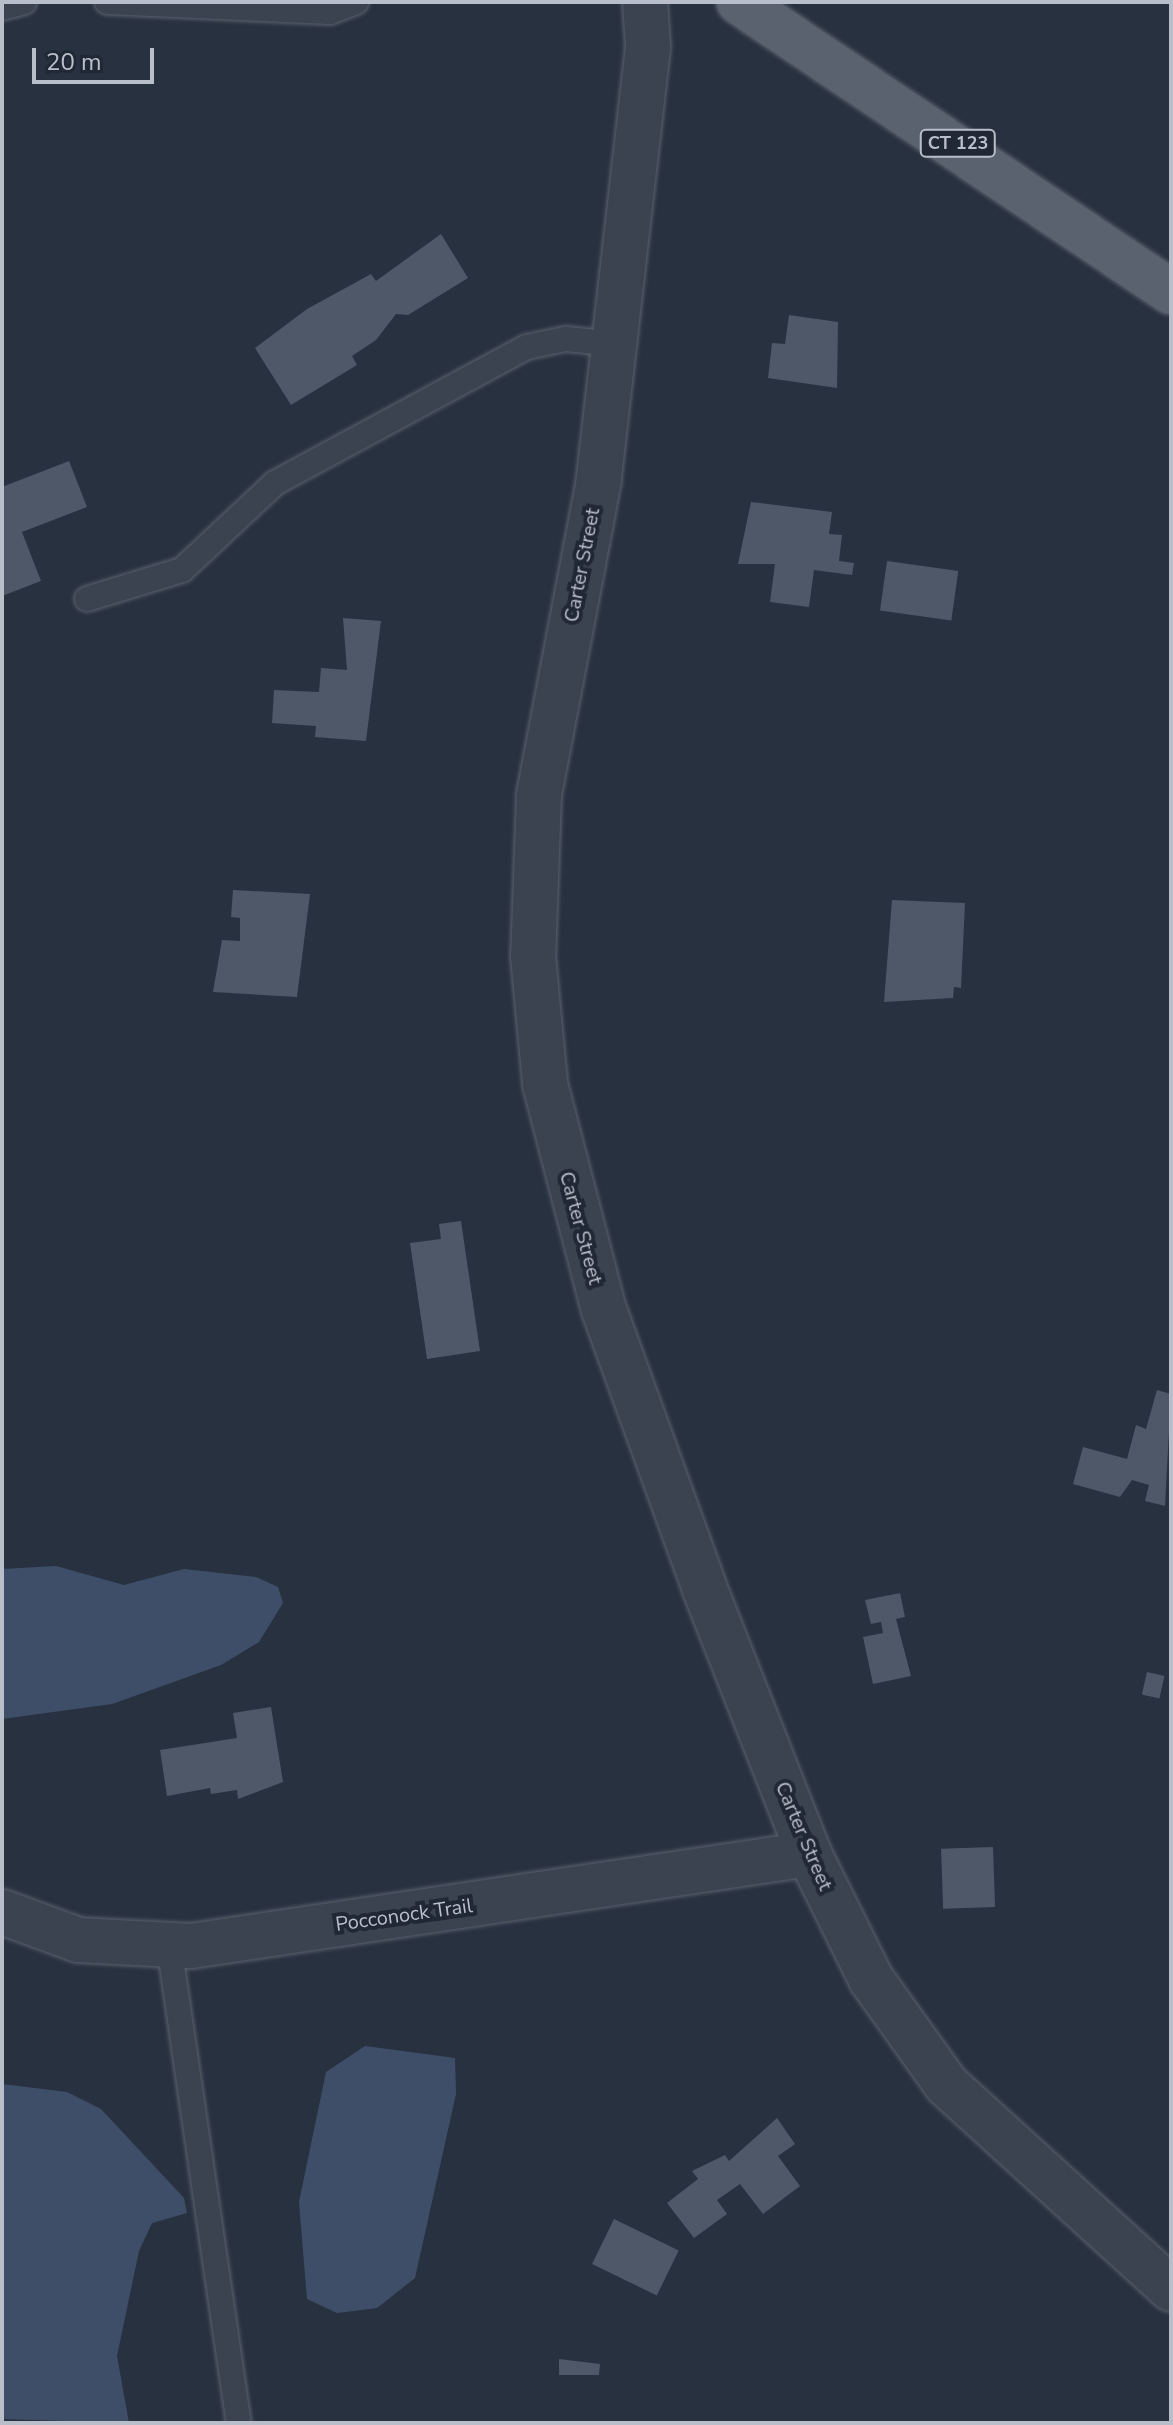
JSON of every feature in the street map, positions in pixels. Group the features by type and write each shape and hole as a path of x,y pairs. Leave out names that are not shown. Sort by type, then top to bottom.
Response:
{"main road":[{"name":"CT 123","path":"739,2 1171,292"}],"street":[{"name":"Carter Street","path":"645,2 648,47 617,344 539,796 533,956 545,1084 604,1310 809,1854 871,1979 947,2085 1171,2289"},
{"name":"Pocconock Trail","path":"2,1912 78,1940 169,1945 809,1854"}],"lane":[{"path":"2,8 24,2"},
{"path":"107,2 330,12 356,2"},
{"path":"87,599 182,570 275,483 527,347 566,339 617,344"},
{"path":"169,1945 239,2423"}],"water":[{"path":"56,1566 124,1585 184,1569 256,1577 278,1587 283,1603 259,1642 221,1665 112,1704 2,1719 2,1569"},
{"path":"365,2046 455,2058 456,2094 415,2278 377,2308 337,2313 307,2299 299,2202 326,2072"},
{"path":"2,2084 67,2092 101,2109 184,2198 187,2213 152,2223 139,2251 117,2356 129,2423 2,2419"}],"building":[{"path":"441,234 468,278 408,315 396,314 376,340 352,356 357,365 291,405 255,348 307,309 371,274 376,281"},
{"path":"789,315 838,322 837,388 768,378 772,343 785,344"},
{"path":"69,461 87,507 22,532 41,581 2,596 2,487"},
{"path":"751,502 832,512 829,534 842,535 839,561 854,563 852,575 814,570 809,607 770,602 775,564 738,564"},
{"path":"887,561 958,571 951,621 880,611"},
{"path":"343,618 381,621 366,741 315,737 316,726 272,723 274,690 319,692 321,668 347,670"},
{"path":"233,890 310,894 297,997 213,992 222,940 240,941 240,918 231,917"},
{"path":"892,900 965,903 961,988 954,987 953,998 884,1002"},
{"path":"461,1221 480,1351 427,1359 410,1243 441,1239 439,1224"},
{"path":"1157,1390 1171,1394 1165,1506 1145,1501 1149,1485 1132,1480 1120,1497 1073,1484 1083,1447 1127,1459 1136,1425 1146,1429"},
{"path":"900,1593 905,1617 896,1619 911,1676 873,1684 863,1637 883,1633 881,1622 871,1624 865,1600"},
{"path":"1147,1672 1165,1676 1159,1698 1142,1694"},
{"path":"271,1707 283,1782 238,1799 237,1790 211,1794 210,1788 167,1796 160,1750 237,1738 233,1713"},
{"path":"993,1847 995,1907 943,1909 941,1849"},
{"path":"777,2118 795,2144 778,2156 800,2186 763,2214 740,2184 717,2200 727,2214 694,2238 667,2203 698,2179 692,2171 725,2155 729,2161"},
{"path":"614,2219 679,2251 657,2296 592,2264"},
{"path":"559,2359 600,2364 599,2375 559,2375"}]}
